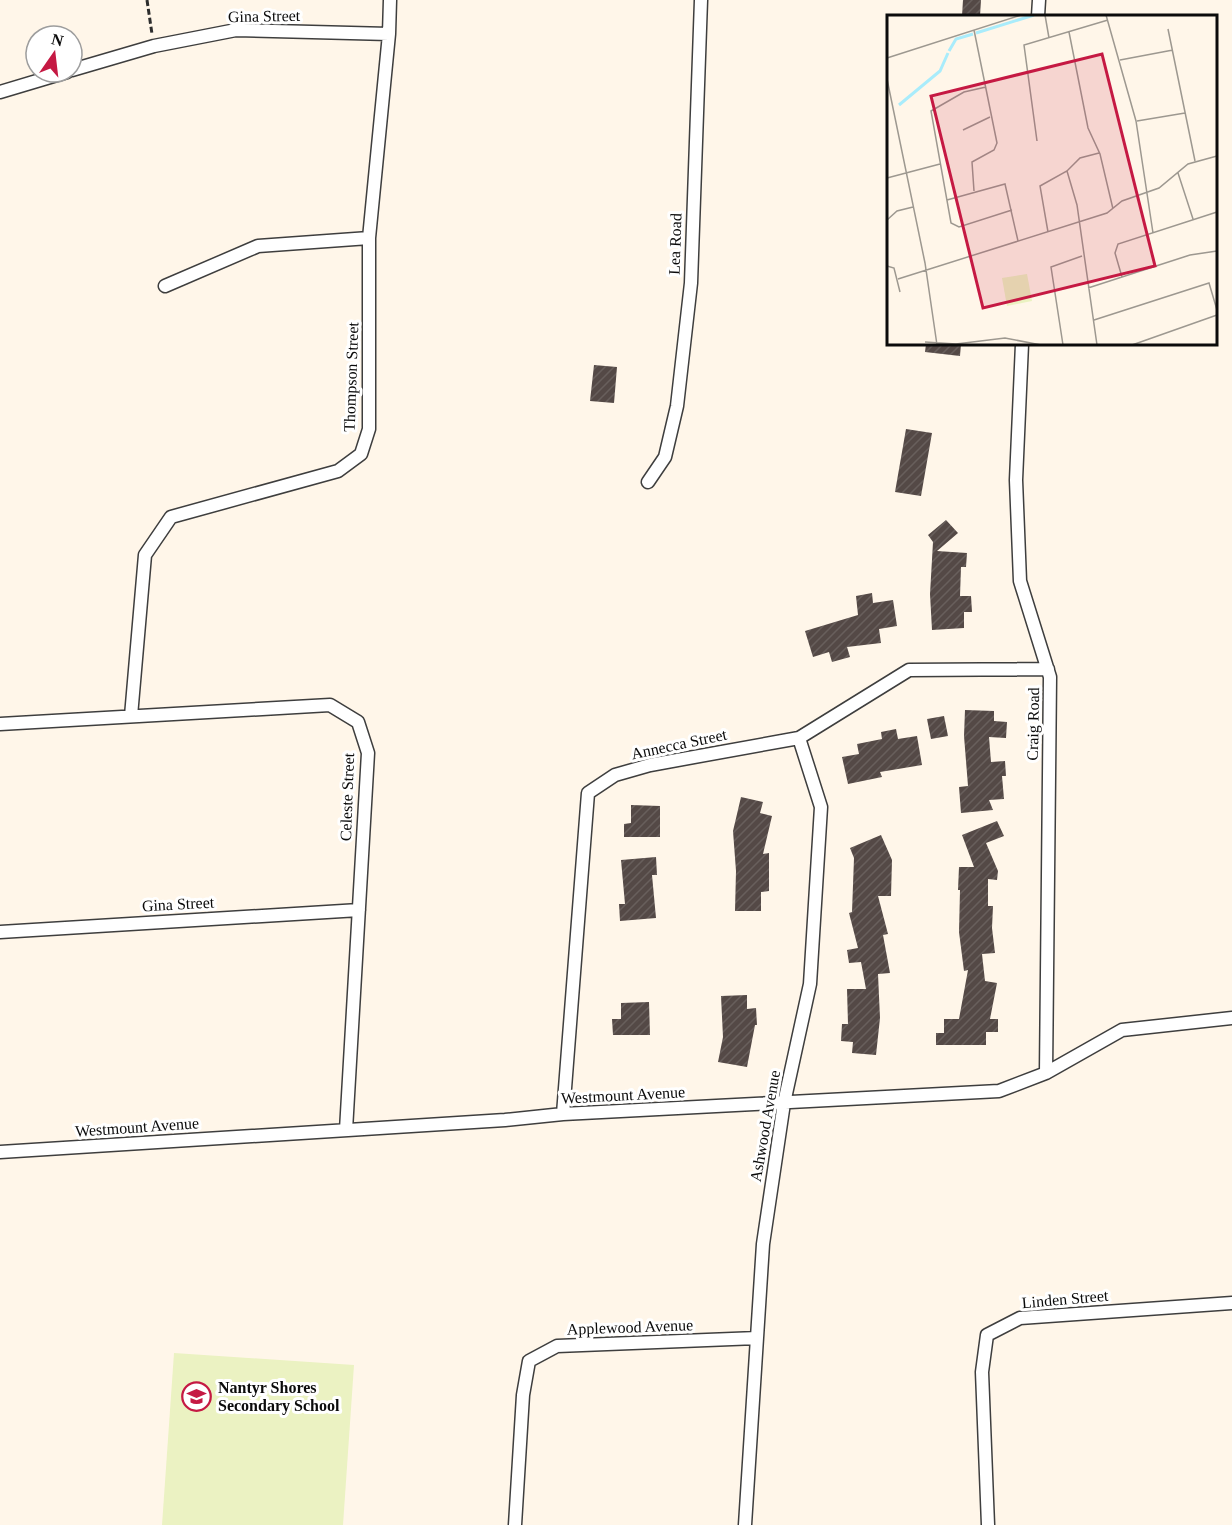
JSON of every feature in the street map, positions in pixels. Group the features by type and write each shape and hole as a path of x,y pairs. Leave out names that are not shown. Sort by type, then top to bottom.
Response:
{"street":[{"name":"Thompson Street","path":"131,716 145,555 171,517 338,471 361,454 369,429 369,238 389,34 390,0"},
{"name":"Lea Road","path":"648,482 665,457 678,395 691,283 701,0"},
{"path":"1038,15 1039,0"},
{"name":"Gina Street","path":"84,66 154,46 236,30 389,34"},
{"path":"0,92 27,84"},
{"path":"165,286 258,246 369,238"},
{"name":"Craig Road","path":"1022,345 1016,480 1020,581 1050,677 1047,1073"},
{"name":"Annecca Street","path":"563,1114 588,793 615,775 650,765 800,738 909,670 1048,669"},
{"name":"Celeste Street","path":"0,724 330,705 358,722 368,753 346,1130"},
{"name":"Ashwood Avenue","path":"745,1525 763,1244 784,1103 810,984 821,807 800,738"},
{"name":"Gina Street","path":"0,932 359,910"},
{"name":"Westmount Avenue","path":"0,1152 506,1120 563,1114 999,1091 1047,1073 1122,1030 1232,1018"},
{"name":"Linden Street","path":"988,1525 982,1372 987,1335 1020,1318 1232,1303"},
{"name":"Applewood Avenue","path":"515,1525 523,1395 529,1361 557,1346 757,1338"}],"path":[{"path":"147,0 154,46"}],"green space":[{"path":"174,1353 354,1365 343,1525 162,1525"}],"building":[{"path":"963,0 981,0 980,15 962,15"},
{"path":"926,345 961,345 960,356 925,352"},
{"path":"594,365 617,367 614,403 590,401"},
{"path":"906,429 932,433 921,496 895,492"},
{"path":"946,520 958,533 937,551 967,553 966,567 961,567 960,596 971,596 972,612 964,612 964,628 932,630 930,594 933,542 928,535"},
{"path":"872,593 873,603 893,600 897,626 879,629 881,643 847,647 850,657 832,662 829,652 813,657 805,631 858,615 856,596"},
{"path":"965,710 994,711 994,721 1007,722 1006,738 989,737 991,762 1005,761 1006,776 1002,776 1004,799 989,800 993,810 961,813 959,787 968,786 964,736"},
{"path":"944,716 948,736 931,739 927,719"},
{"path":"896,729 898,739 917,736 922,765 880,772 882,777 848,784 842,757 859,754 857,744 882,739 881,732"},
{"path":"741,797 763,802 760,813 772,816 763,854 769,853 769,891 761,892 761,911 735,911 736,871 733,831"},
{"path":"631,805 660,806 660,837 624,837 624,824 631,823"},
{"path":"997,821 1004,836 986,843 998,871 997,880 988,879 988,906 993,906 992,928 995,953 982,954 985,981 997,983 990,1019 998,1019 998,1032 986,1032 986,1045 936,1045 936,1033 944,1033 944,1019 959,1019 968,970 964,971 959,932 959,867 974,867 962,835"},
{"path":"881,835 892,860 891,896 878,896 888,934 883,935 890,973 878,974 880,1018 876,1055 852,1053 853,1042 841,1041 842,1024 848,1024 847,989 866,989 861,962 849,963 847,950 858,948 849,913 852,912 854,858 850,848"},
{"path":"656,857 657,875 652,875 656,918 620,921 619,904 625,904 621,860"},
{"path":"747,995 747,1009 756,1008 757,1025 755,1025 747,1067 718,1062 723,1037 721,996"},
{"path":"649,1002 650,1035 613,1035 612,1019 621,1019 621,1003"}],"place":[{"name":"Nantyr Shores Secondary School","path":"197,1396"}]}
